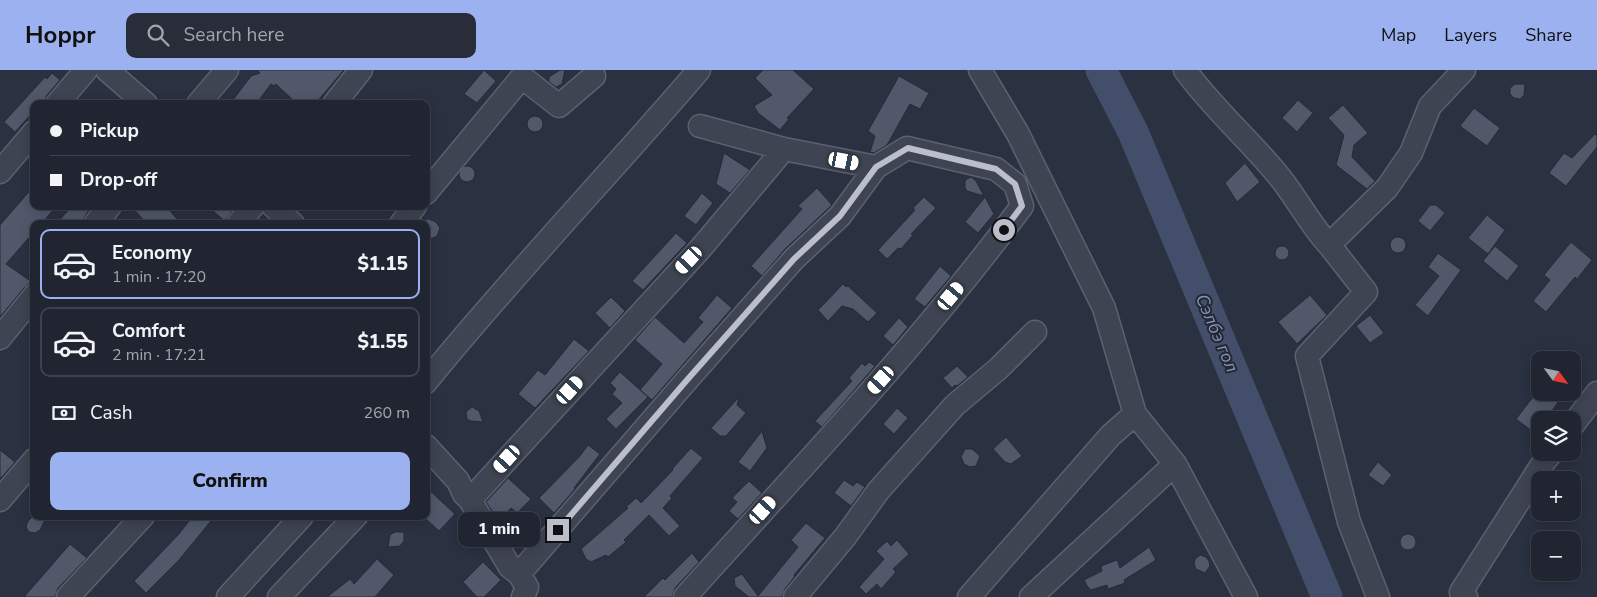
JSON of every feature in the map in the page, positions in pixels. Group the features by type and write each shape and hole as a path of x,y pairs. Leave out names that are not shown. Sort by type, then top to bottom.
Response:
{"street":[{"path":"60,100 86,70"},
{"path":"108,70 142,100"},
{"path":"201,100 227,70"},
{"path":"337,100 361,70"},
{"path":"430,377 481,315 632,148 699,70"},
{"path":"980,70 1018,134 1104,308 1135,414 1175,464 1246,597"},
{"path":"1185,70 1200,90 1282,180 1318,233 1366,292 1307,356 1349,522 1378,597"},
{"path":"1330,246 1387,188 1410,153 1430,106 1464,70"},
{"path":"430,188 522,77 559,106 594,76"},
{"path":"700,126 784,148 876,167"},
{"path":"0,172 30,137"},
{"path":"470,500 701,248 784,148"},
{"path":"519,574 794,259 840,216 876,167 908,148 996,169 1015,184 1022,206 986,254 881,380 685,597"},
{"path":"98,220 107,210"},
{"path":"241,220 250,210"},
{"path":"277,210 289,220"},
{"path":"404,220 413,210"},
{"path":"0,338 30,301"},
{"path":"795,597 845,537 879,490 949,412 998,369 1035,332"},
{"path":"1581,414 1597,393"},
{"path":"968,597 1112,435 1135,414"},
{"path":"430,450 458,481 464,494 470,500 510,567 519,574 527,587 522,597"},
{"path":"1466,597 1461,592 1545,461"},
{"path":"1031,597 1175,464"},
{"path":"0,500 30,465"},
{"path":"68,597 138,520"},
{"path":"228,597 298,520"},
{"path":"279,597 352,520"}],"building":[{"path":"257,70 344,70 318,100 293,100 276,84 274,86 271,84 259,100 233,100 251,76 260,73"},
{"path":"484,70 496,81 477,103 464,94"},
{"path":"560,70 565,70 562,84 556,87 549,82 549,77"},
{"path":"763,70 793,70 814,89 787,118 789,119 780,130 758,113 754,106 772,95 755,78"},
{"path":"52,73 60,80 47,95 45,100 30,100 30,115 15,132 4,122 45,77 47,79"},
{"path":"899,76 929,93 920,109 910,104 887,145 874,153 870,152 875,136 868,131"},
{"path":"1515,84 1525,84 1524,95 1520,99 1514,98 1510,94 1510,88"},
{"path":"1298,100 1313,113 1297,132 1282,118"},
{"path":"1343,105 1368,133 1354,145 1352,157 1375,181 1367,189 1336,165 1344,135 1328,118"},
{"path":"1474,108 1500,128 1487,146 1460,126"},
{"path":"532,116 538,116 543,121 541,130 532,132 527,127 527,121"},
{"path":"1595,134 1597,136 1597,147 1566,186 1549,173 1564,153 1572,158"},
{"path":"724,153 750,170 730,193 716,184"},
{"path":"1245,163 1260,182 1237,202 1225,183"},
{"path":"467,166 475,174 467,182 459,174"},
{"path":"971,177 976,181 984,196 967,191 965,181"},
{"path":"817,188 832,205 785,249 762,276 751,266 802,209 798,206"},
{"path":"30,191 30,210 53,210 45,220 30,220 30,237 6,264 30,281 30,284 0,317 0,225"},
{"path":"702,193 713,203 696,225 684,216"},
{"path":"924,197 936,208 911,234 913,235 901,249 898,248 887,259 878,250 915,210 913,208"},
{"path":"985,197 994,214 978,233 965,222"},
{"path":"1430,205 1436,205 1445,213 1430,231 1418,221"},
{"path":"68,210 89,210 84,220 60,220"},
{"path":"135,210 169,210 178,220 143,220"},
{"path":"212,210 233,210 224,220"},
{"path":"1487,215 1505,230 1488,254 1468,238"},
{"path":"426,218 436,222 440,228 437,236 430,239 430,220 426,220"},
{"path":"676,233 687,243 643,290 632,281"},
{"path":"1398,237 1404,239 1406,245 1404,251 1398,253 1392,251 1390,245 1392,239"},
{"path":"1571,242 1592,260 1546,312 1533,301 1550,280 1544,275"},
{"path":"1279,246 1285,246 1289,253 1285,260 1279,260 1275,256 1275,250"},
{"path":"1495,246 1519,266 1507,281 1483,261"},
{"path":"1438,253 1461,270 1428,316 1415,305 1439,276 1428,267"},
{"path":"940,266 951,276 925,307 914,299"},
{"path":"843,284 846,287 848,286 877,313 868,322 853,309 842,306 828,321 818,310"},
{"path":"717,295 732,308 652,400 640,390 662,364 635,340 655,317 684,343 703,322 698,318"},
{"path":"1310,295 1327,315 1297,344 1278,322"},
{"path":"611,297 625,311 610,328 595,313"},
{"path":"1370,315 1384,333 1370,343 1356,326"},
{"path":"899,318 908,327 893,345 883,336"},
{"path":"574,339 589,351 535,408 518,394 538,370 545,375"},
{"path":"869,362 875,366 822,427 815,421 852,381 849,378 862,363 865,366"},
{"path":"957,366 968,377 952,388 943,378"},
{"path":"620,372 648,397 616,429 606,419 622,403 612,394 616,389 610,383"},
{"path":"739,397 737,405 746,413 726,436 720,436 711,428"},
{"path":"1531,400 1559,401 1552,411 1531,411 1531,430 1516,419"},
{"path":"472,407 479,411 483,422 467,419 466,412"},
{"path":"897,408 908,418 894,434 883,424"},
{"path":"762,431 767,448 750,471 738,462"},
{"path":"1006,437 1022,456 1011,464 1005,462 993,449"},
{"path":"588,445 600,454 575,489 554,513 539,498 580,456"},
{"path":"691,448 703,458 670,496 672,498 663,508 680,526 669,536 649,515 624,540 626,542 608,557 606,555 591,562 586,559 581,549 628,508 626,507 636,498 641,503"},
{"path":"965,449 972,449 980,456 976,466 970,467 964,464 961,457"},
{"path":"0,450 15,462 1,478 0,478"},
{"path":"1378,462 1392,475 1383,486 1368,475"},
{"path":"508,478 531,499 517,513 511,508 500,520 486,502"},
{"path":"844,480 853,486 857,482 865,487 851,506 834,493"},
{"path":"749,481 762,493 738,519 729,511 737,502 732,498"},
{"path":"430,491 455,514 439,531 427,520 430,520"},
{"path":"30,519 45,520 40,530 35,533 29,532 26,527"},
{"path":"190,520 212,520 179,560 146,593 134,581"},
{"path":"806,523 825,538 794,575 782,597 749,597 735,586 734,578 742,574 758,596 798,547 791,540"},
{"path":"395,532 404,532 404,541 400,546 388,547 390,535"},
{"path":"1408,534 1416,542 1408,550 1400,542"},
{"path":"897,540 909,554 893,569 896,572 881,589 877,584 866,594 859,587 884,559 876,551 887,541 891,546"},
{"path":"70,544 87,558 58,588 55,597 24,597"},
{"path":"1149,547 1156,560 1124,580 1125,583 1108,589 1107,585 1091,590 1087,586 1084,580 1102,571 1101,566 1117,560 1120,568"},
{"path":"692,553 699,562 675,588 672,597 644,597 663,578 665,580"},
{"path":"1200,555 1206,557 1209,561 1210,566 1205,573 1196,569 1194,564 1195,559"},
{"path":"377,559 394,575 375,597 327,597 350,579 354,584"},
{"path":"483,562 501,580 484,597 477,597 463,582"}],"waterway":[{"name":"Сэлбэ гол","path":"1101,70 1133,132 1327,597"}],"route":[{"path":"558,530 794,259 840,216 876,167 908,148 996,169 1015,184 1022,206 1004,230"}]}
